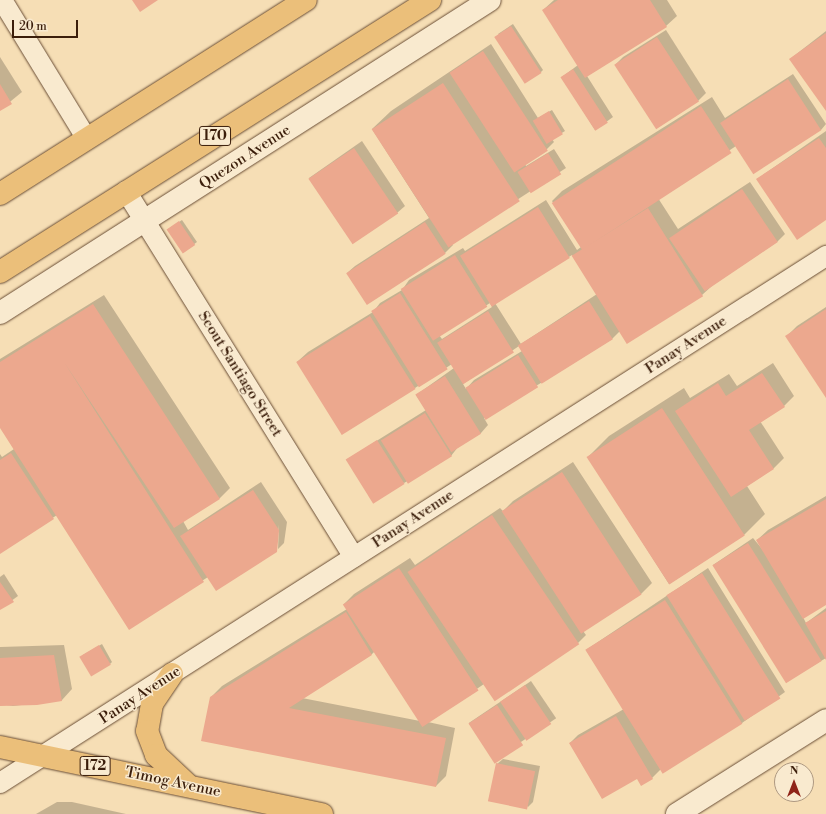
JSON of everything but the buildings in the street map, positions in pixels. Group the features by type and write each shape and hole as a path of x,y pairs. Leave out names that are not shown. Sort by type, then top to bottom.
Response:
{"main road":[{"path":"0,194 306,0"},
{"name":"170","path":"0,272 430,0"},
{"path":"172,674 152,704 147,731 150,744 159,760 190,786"},
{"name":"Timog Avenue","path":"0,747 322,814"}],"street":[{"path":"2,0 87,139"},
{"name":"Quezon Avenue","path":"0,313 490,0"},
{"name":"Scout Santiago Street","path":"126,191 354,557"},
{"name":"Panay Avenue","path":"0,783 826,256"},
{"path":"677,814 826,720"}]}
